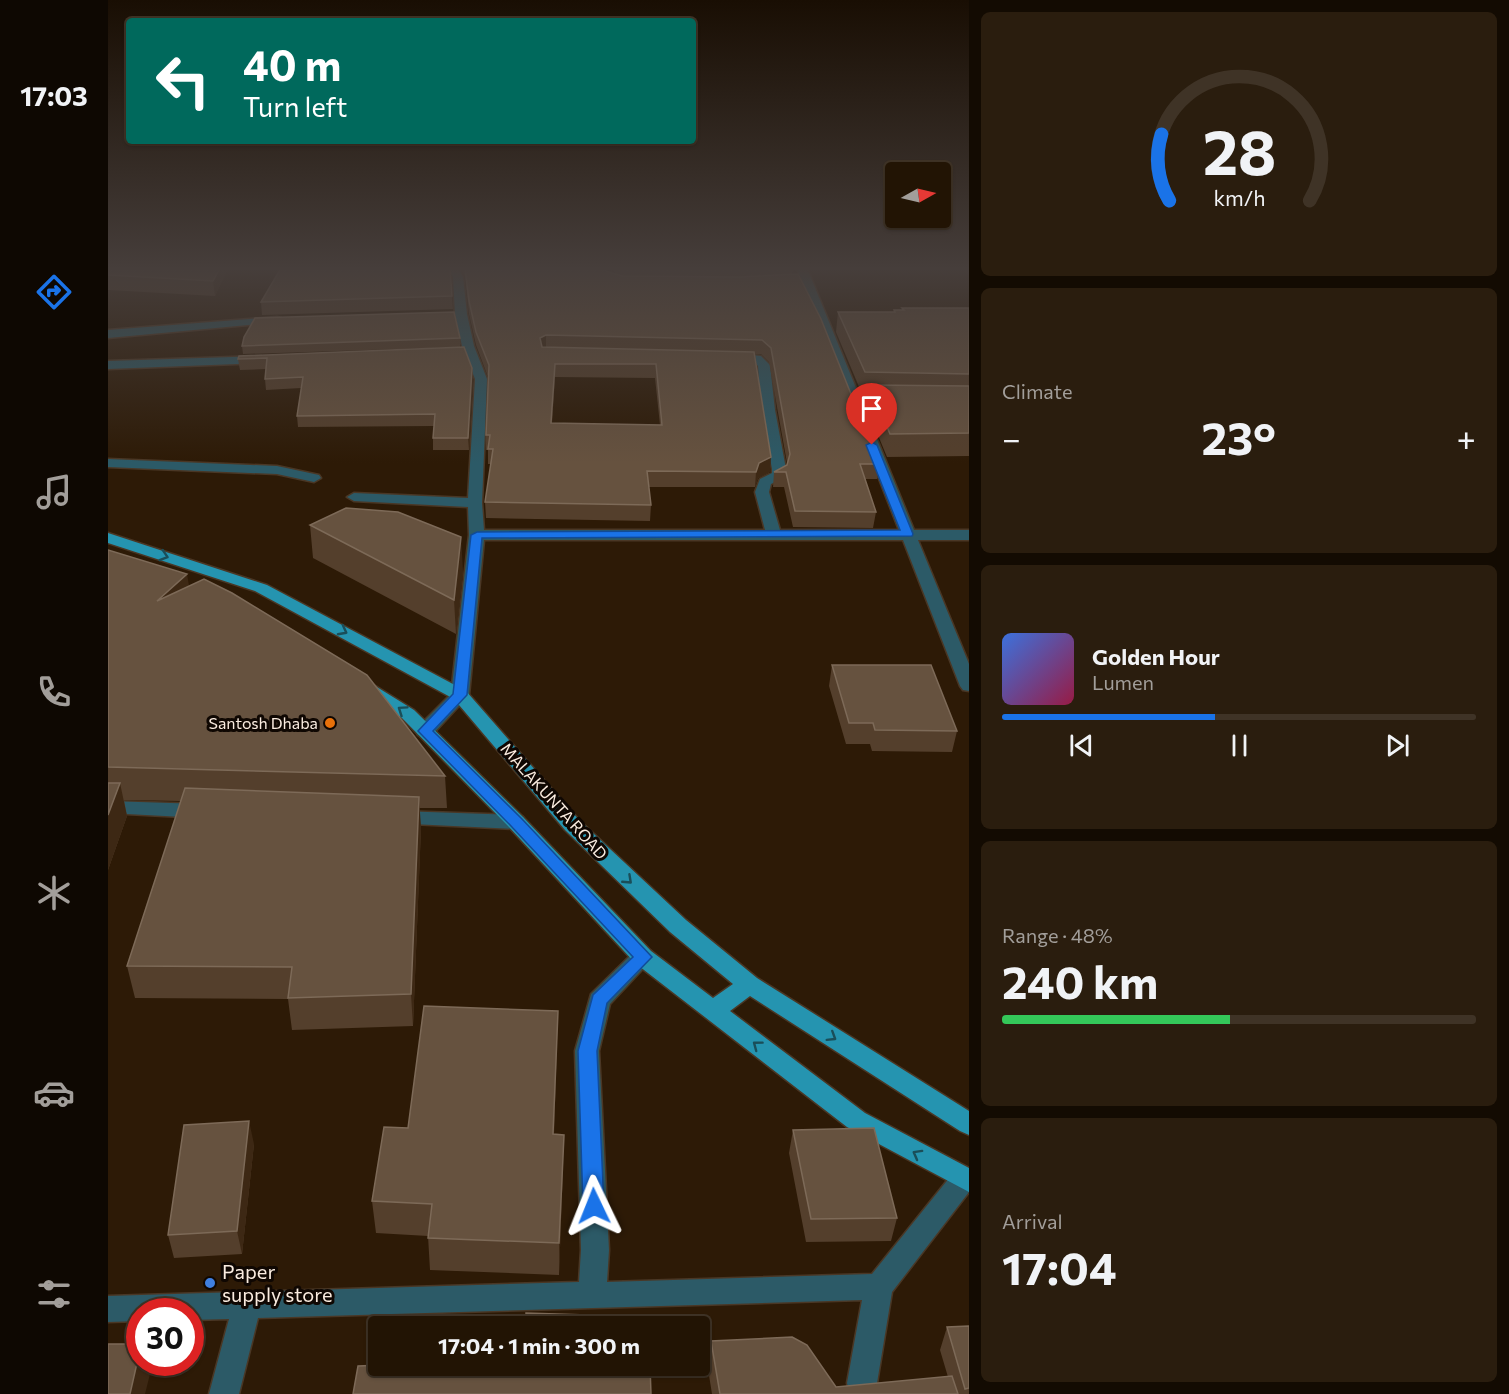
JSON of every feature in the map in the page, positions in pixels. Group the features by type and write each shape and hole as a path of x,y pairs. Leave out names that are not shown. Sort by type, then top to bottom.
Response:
{"main road":[{"name":"MALAKUNTA ROAD","path":"108,538 261,588 460,695 588,841 678,926 749,984 969,1124"},
{"path":"351,679 408,714 516,822 643,957 856,1120 966,1181"},
{"path":"713,1011 749,984"}],"street":[{"path":"425,731 460,695 477,535 475,503 481,378 464,353 459,333"},
{"path":"828,333 859,400 908,534 969,686"},
{"path":"717,357 757,359 764,365 768,410 779,475 765,482 762,492 774,535"},
{"path":"108,365 268,360"},
{"path":"108,463 277,470 314,478"},
{"path":"354,497 475,503"},
{"path":"477,535 969,535"},
{"path":"108,807 225,812"},
{"path":"376,817 516,822"},
{"path":"592,1294 595,1250 587,1051 599,1000 643,957"},
{"path":"865,1394 862,1383 879,1287 966,1181"},
{"path":"108,1309 879,1287"},
{"path":"224,1394 247,1304"}],"building":[{"path":"246,333 459,333 460,338 242,346"},
{"path":"476,333 827,333 879,464 860,464 876,512 795,511 786,472 774,472 787,465 790,454 771,348 762,340 546,335 540,338 542,347 754,352 771,457 759,463 756,472 647,471 651,505 485,502 493,449 488,449 490,435 486,435 489,365","holes":["555,364 656,364 662,425 551,423"]},
{"path":"847,333 969,333 969,374 865,372"},
{"path":"464,347 472,368 468,438 433,438 435,414 297,416 303,377 265,379 267,358 238,359 239,356"},
{"path":"870,385 969,386 969,433 890,434"},
{"path":"346,508 398,512 461,537 454,600 310,525"},
{"path":"108,550 187,574 157,601 204,579 232,593 367,675 445,776 108,767"},
{"path":"832,665 931,665 957,731 875,730 873,723 849,723"},
{"path":"108,783 120,783 108,815"},
{"path":"185,788 419,797 411,994 288,998 292,967 127,966"},
{"path":"424,1006 558,1011 553,1134 564,1135 559,1243 428,1238 432,1204 372,1201 384,1127 408,1128"},
{"path":"249,1121 237,1231 168,1235 184,1125"},
{"path":"874,1128 897,1218 811,1219 793,1130"},
{"path":"526,1313 618,1316 526,1316"},
{"path":"969,1326 969,1388 965,1389 947,1327"},
{"path":"792,1337 807,1345 836,1387 952,1376 958,1394 720,1394 711,1341"},
{"path":"108,1344 126,1344 126,1376 134,1376 130,1394 108,1394"},
{"path":"358,1366 368,1366 368,1376 650,1376 651,1394 353,1394"}],"place":[{"name":"Santosh Dhaba","path":"330,723"},
{"name":"Paper supply store","path":"210,1283"}],"route":[{"path":"594,1206 587,1051 599,1000 643,957 516,822 425,731 460,695 477,535 908,534 872,445"}]}
